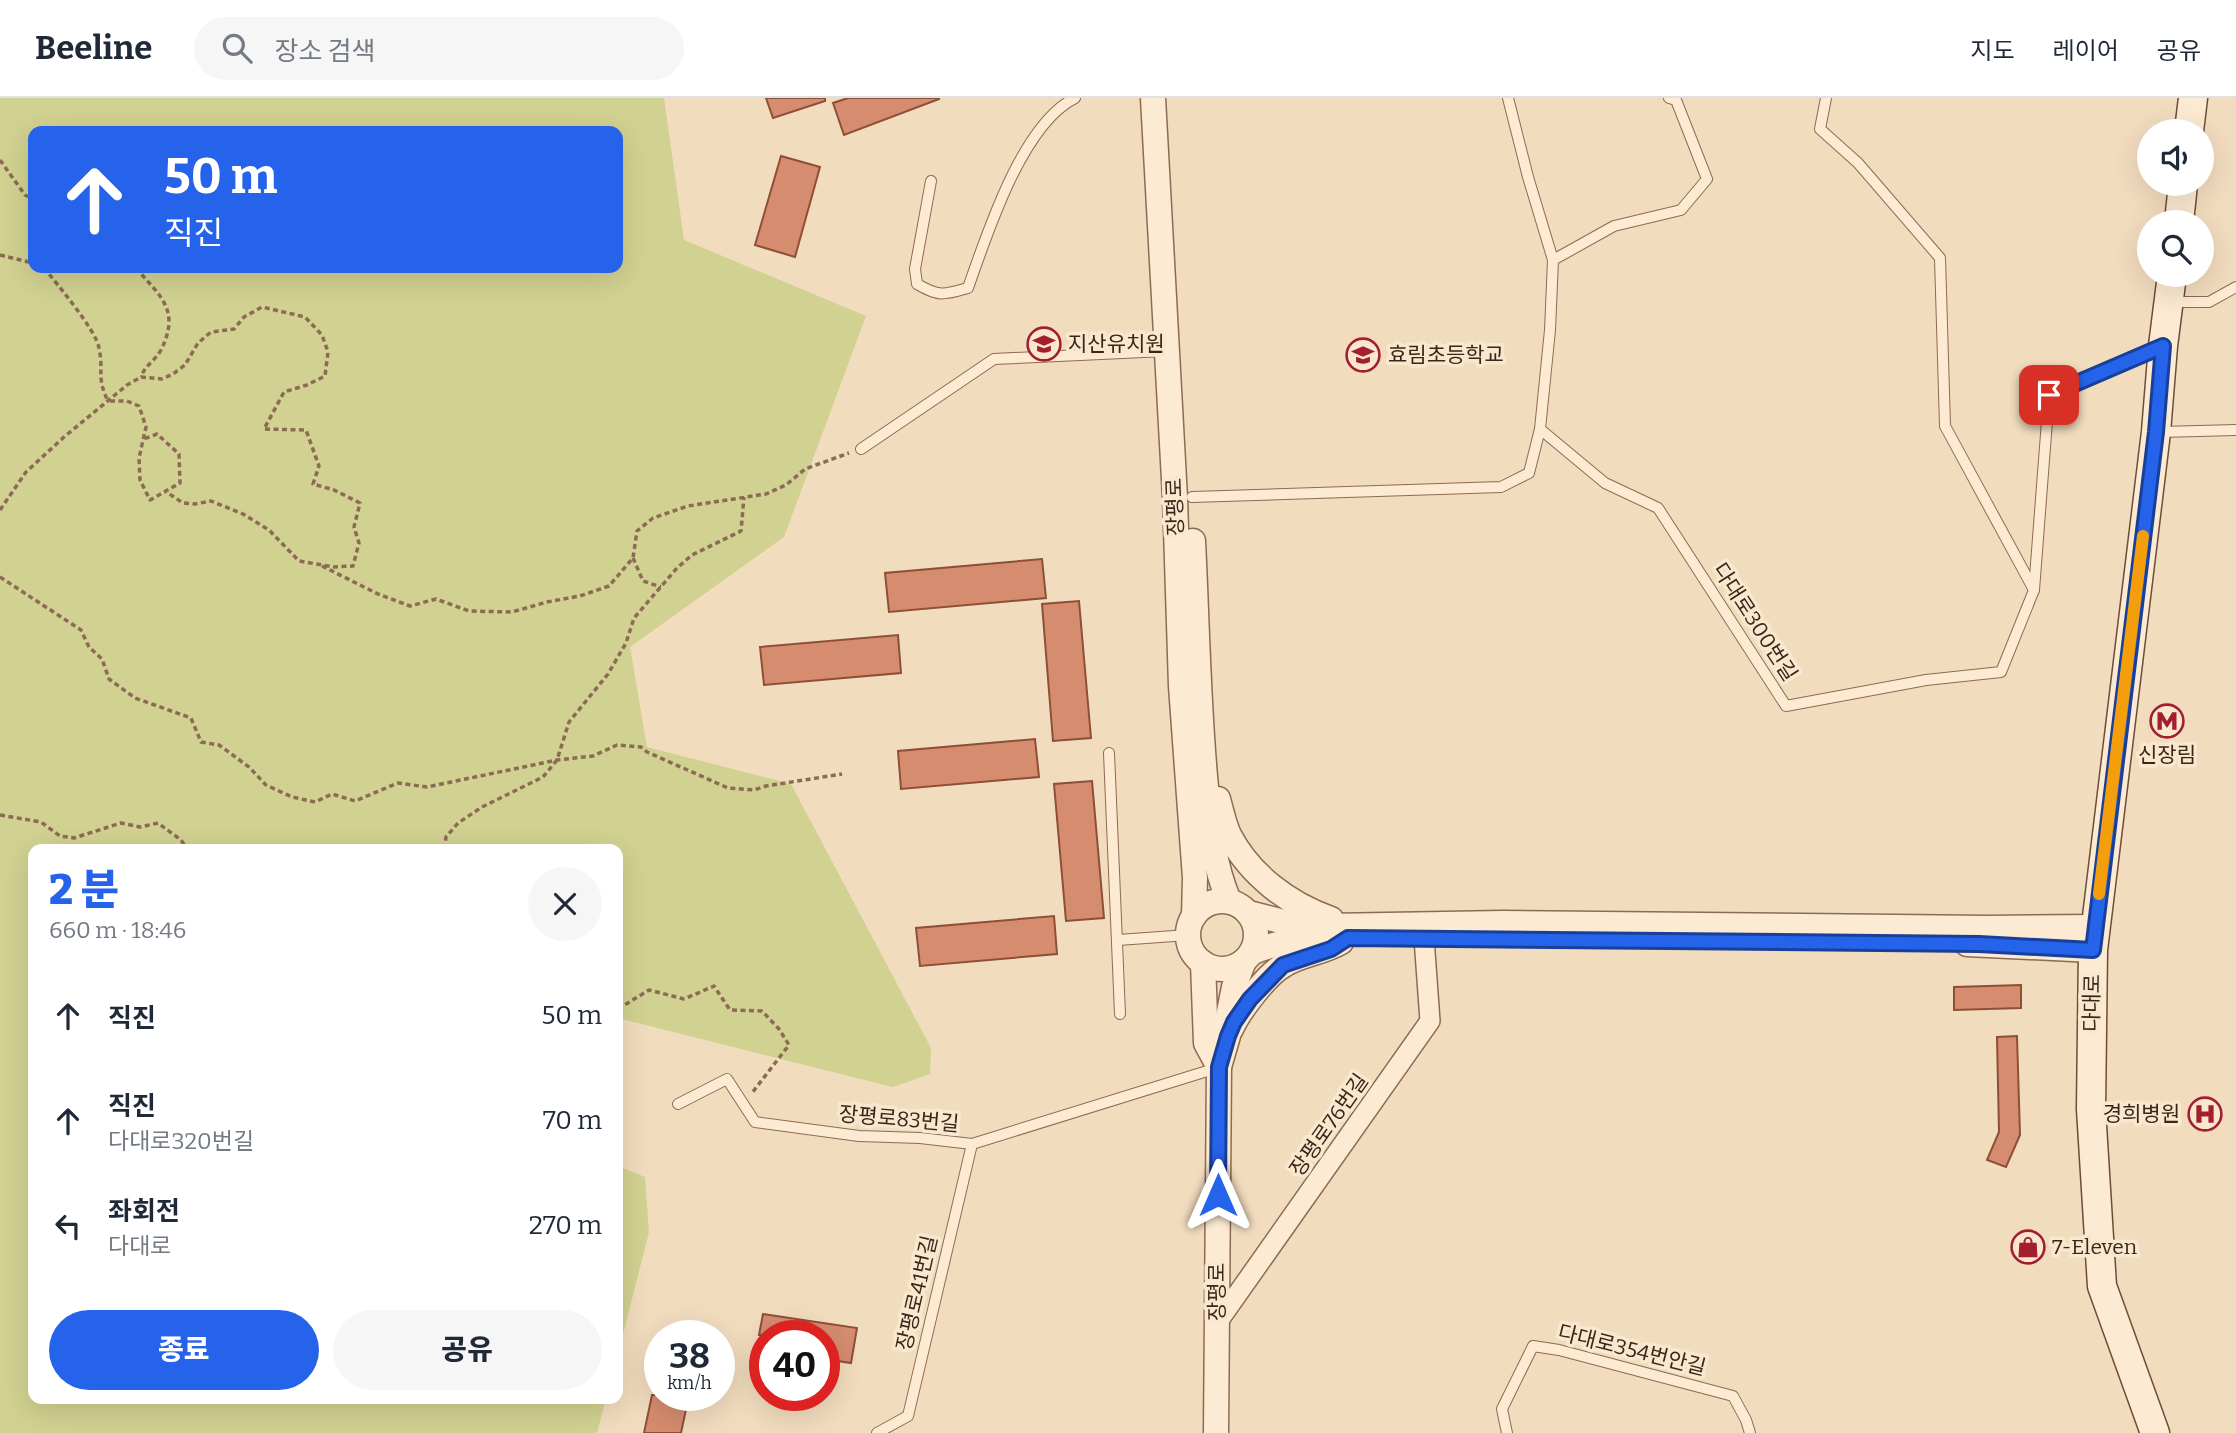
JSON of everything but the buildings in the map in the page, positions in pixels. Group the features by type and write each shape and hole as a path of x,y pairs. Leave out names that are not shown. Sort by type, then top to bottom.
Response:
{"main road":[{"path":"2190,119 2193,98"},
{"name":"다대로","path":"2155,1433 2102,1286 2091,1109 2094,938 2171,288"}],"street":[{"name":"장평로","path":"1153,98 1211,838 1222,885 1239,907"},
{"name":"장평로","path":"1170,98 1174,350"},
{"name":"장평로","path":"1184,498 1181,686 1195,878 1191,925"},
{"path":"1205,774 1216,793 1228,833 1248,866 1282,895 1348,932"},
{"path":"2094,938 1979,944 1424,938 1348,932 1288,923 1217,901 1206,904 1191,925 1192,951 1203,963 1218,969 1230,969 1267,946 1284,942 1348,932 1503,923 1987,928 2094,938"},
{"path":"1228,1036 1228,1013 1234,987 1257,934 1255,923 1239,907"},
{"path":"1219,1067 1228,1036 1250,999 1283,965 1331,949 1348,932"},
{"name":"장평로76번길","path":"1217,1323 1430,1021 1424,938"},
{"path":"1203,963 1206,1043 1219,1067"},
{"name":"장평로","path":"1213,1427 1217,1323 1219,1067"}],"lane":[{"path":"931,181 915,269 918,284 934,294 949,293 968,288 991,224 1021,157 1062,105 1075,98"},
{"path":"1184,498 1501,487 1529,473 1540,429 1550,330 1553,260 1508,98"},
{"path":"1553,260 1614,226 1681,210 1707,179 1676,100 1668,98"},
{"path":"1826,98 1820,129 1858,163 1940,258 1945,426 2034,590"},
{"path":"2171,288 2209,302 2236,287"},
{"name":"다대로300번길","path":"1540,429 1605,483 1658,508 1786,706 1926,680 2001,672 2034,590 2049,395 2163,346"},
{"path":"861,449 994,359 1174,350"},
{"path":"2156,432 2236,430"},
{"path":"1109,753 1121,1014"},
{"path":"1118,940 1191,925"},
{"name":"장평로83번길","path":"678,1104 727,1079 755,1122 859,1136 920,1138 972,1144 1219,1067"},
{"name":"장평로41번길","path":"877,1433 908,1416 972,1144"},
{"name":"다대로354번안길","path":"1507,1433 1502,1409 1533,1346 1559,1350 1733,1396 1750,1433"}],"path":[{"path":"0,160 28,196"},
{"path":"0,255 28,262"},
{"path":"48,273 78,312 99,346 100,386 108,401"},
{"path":"140,273 164,301 170,313 161,350 144,368 141,377"},
{"path":"0,510 26,472 127,385 141,377 162,379 173,374 186,365 198,343 211,332 234,329 244,317 262,307 305,317 322,335 328,352 325,376 284,392 264,429 306,430 319,466 313,484 334,490 360,503 354,527 359,543 353,566 334,568 299,561 269,530 243,514 211,501 183,503 165,491"},
{"path":"108,401 127,401 139,406 146,427 139,458 140,480 150,500 180,483 178,454 157,434 144,439"},
{"path":"661,587 643,581 633,558 637,531 653,518 688,506 730,502 766,494 786,485 806,469 861,449"},
{"path":"445,844 446,837 458,823 482,807 543,777 557,760 569,722 608,674 626,643 634,618 677,568 692,555 741,531 744,497"},
{"path":"315,563 378,594 410,606 436,599 470,611 512,612 580,596 609,586 633,558"},
{"path":"0,577 81,631 89,647 102,659 109,679 135,698 191,718 201,742 219,745 249,767 266,785 292,797 315,802 332,794 355,801 398,783 426,787 557,760 593,756 617,744 641,747 728,789 754,790 842,774"},
{"path":"0,815 41,822 61,836 74,838 121,823 140,827 158,823 184,844"},
{"path":"623,1006 649,990 684,999 714,986 730,1010 762,1011 779,1029 789,1045 742,1102"}],"green space":[{"path":"0,98 664,98 684,240 866,316 784,537 630,647 647,747 791,784 931,1048 930,1074 893,1087 623,1019 623,844 28,844 28,1404 604,1404 597,1433 0,1433"},
{"path":"623,1168 645,1177 649,1232 623,1334"}],"slow traffic":[{"path":"2099,894 2143,536"}],"place":[{"name":"지산유치원","path":"1044,344"},
{"name":"효림초등학교","path":"1363,355"},
{"name":"신장림","path":"2167,721"},
{"name":"경희병원","path":"2205,1114"},
{"name":"7-Eleven","path":"2028,1247"}],"route":[{"path":"1218,1195 1219,1067 1234,1022 1250,999 1283,965 1331,949 1348,938 1979,944 2093,950 2156,432 2163,346 2049,395"}]}
